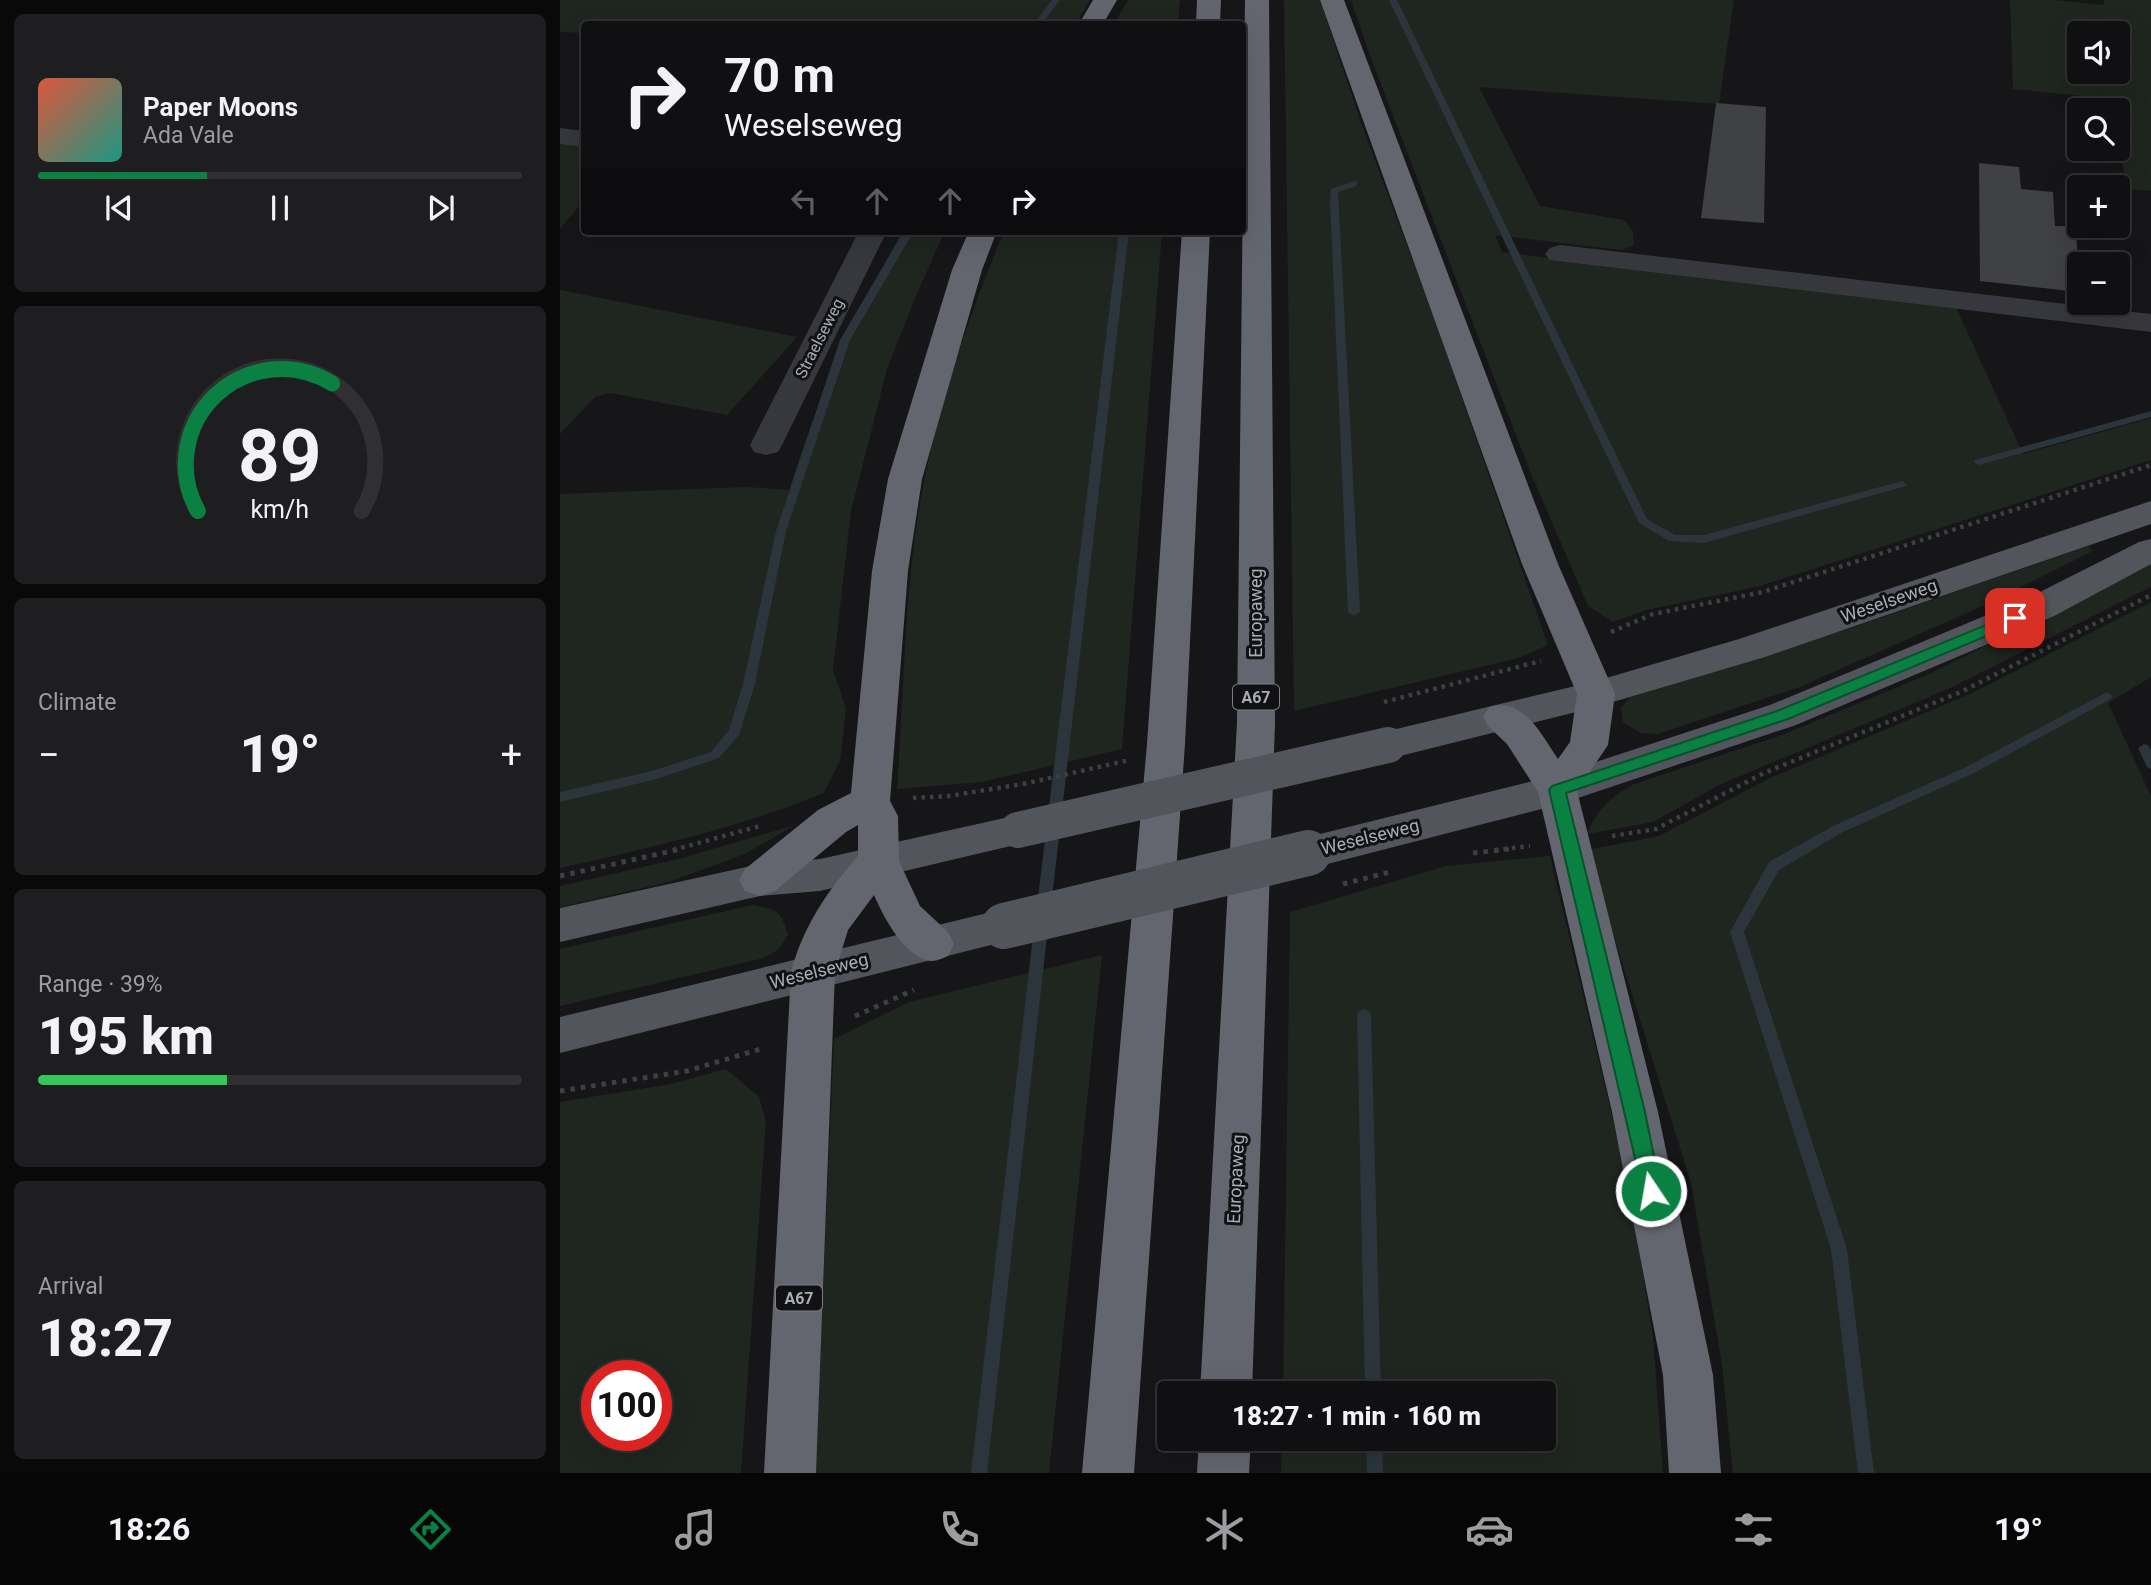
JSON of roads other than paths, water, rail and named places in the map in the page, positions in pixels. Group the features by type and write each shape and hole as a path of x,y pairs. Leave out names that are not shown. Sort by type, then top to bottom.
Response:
{"highway":[{"path":"1093,21 1105,0"},
{"path":"1208,21 1209,0"},
{"name":"Europaweg","path":"1228,1381 1256,723 1257,0"},
{"path":"1332,0 1540,564 1596,694 1589,745 1557,790"},
{"path":"933,944 904,916 879,861 878,816 870,801 881,650 905,479 963,282 981,235"},
{"path":"1108,1473 1166,744 1196,235"},
{"path":"1502,717 1521,734 1557,790 1635,1112 1688,1375 1695,1473"},
{"path":"760,880 832,821 870,801"},
{"name":"A67","path":"790,1473 813,972 819,945 844,900 879,861"},
{"path":"1223,1473 1224,1451"}],"main road":[{"name":"Weselseweg","path":"560,925 760,880 820,875 1388,745 1596,694 1752,648 2151,512"},
{"name":"Weselseweg","path":"560,1035 1392,833 1557,790 1783,715 2041,607 2151,550"}],"street":[{"path":"560,136 581,139"},
{"name":"Straelseweg","path":"766,445 871,235"},
{"path":"1559,254 2151,323"}],"waterway":[{"path":"1040,21 1056,0"},
{"path":"1393,0 1643,521 1673,538 1704,539 1902,484"},
{"path":"1354,184 1334,191 1354,612"},
{"path":"560,797 653,775 715,755 735,732 749,684 781,531 845,340 907,235"},
{"path":"1044,906 1124,235"},
{"path":"1979,462 2151,414"},
{"path":"1866,1473 1839,1249 1737,932 1774,866 1838,829 1970,770 2107,696"},
{"path":"2144,748 2151,764"},
{"path":"979,1473 1041,927"},
{"path":"1364,1015 1373,1381"},
{"path":"1374,1451 1375,1473"}]}
